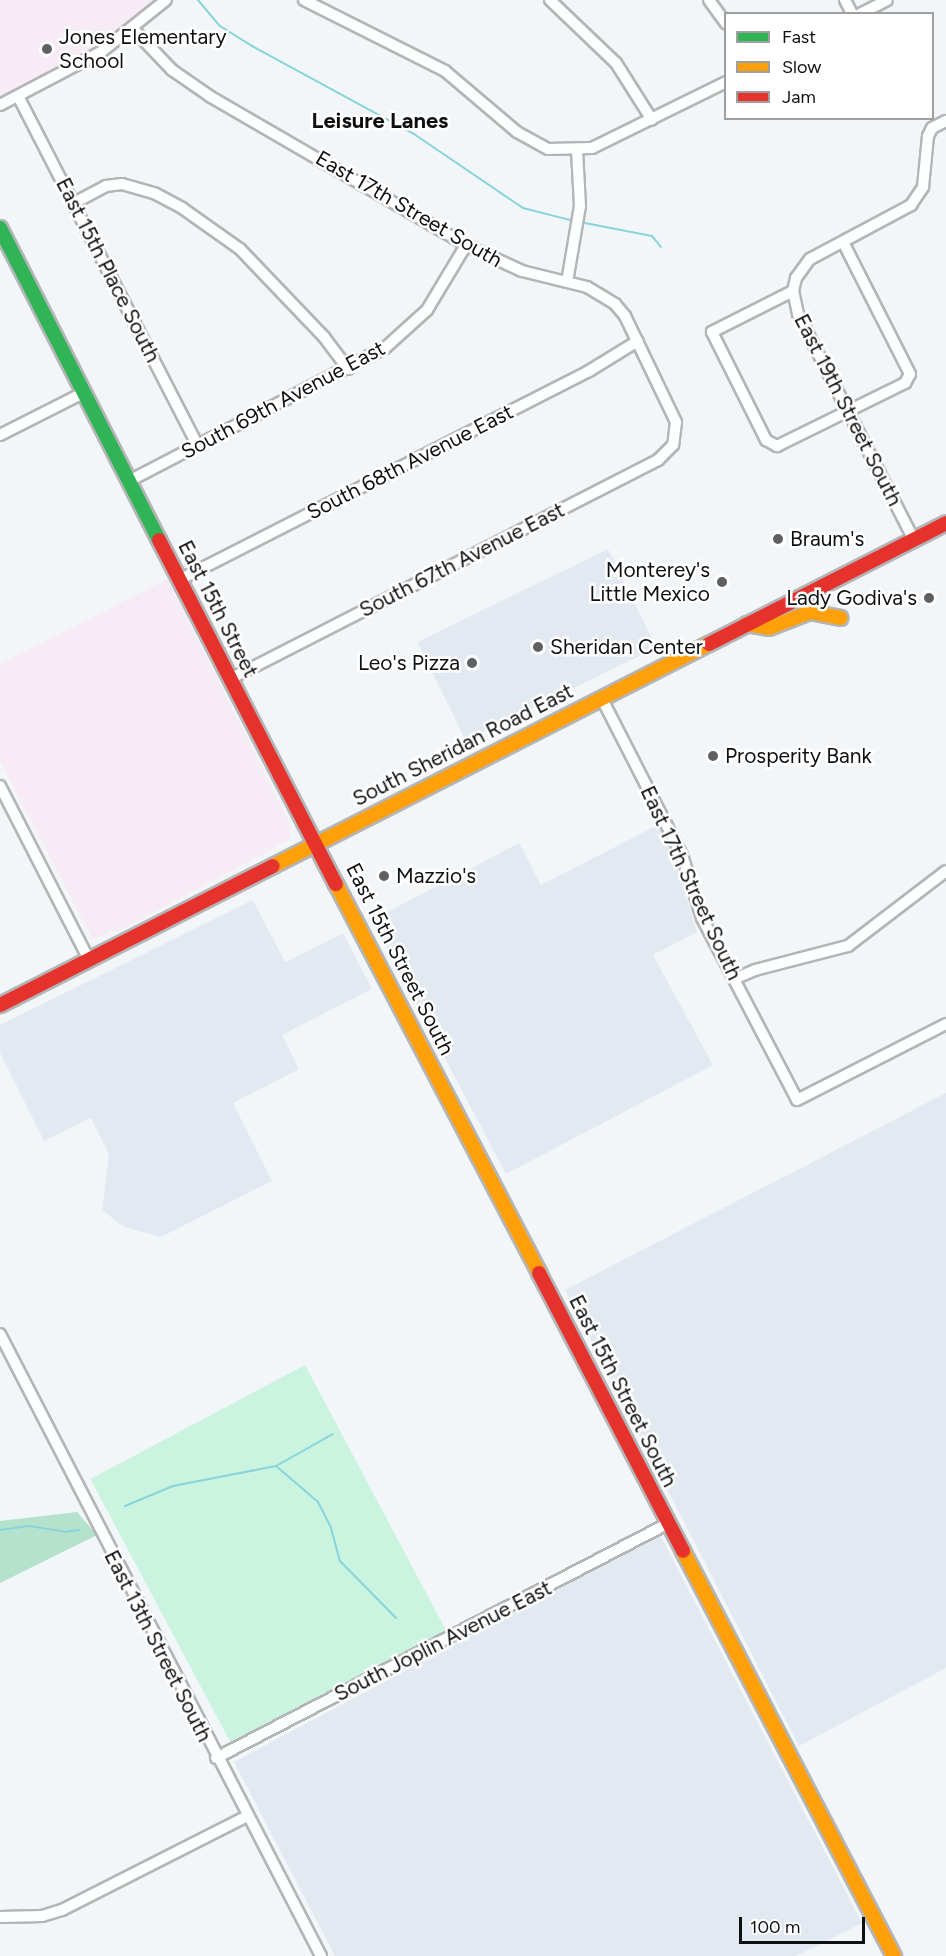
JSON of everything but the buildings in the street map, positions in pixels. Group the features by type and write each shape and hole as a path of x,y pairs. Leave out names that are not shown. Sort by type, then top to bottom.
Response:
{"main road":[{"path":"0,228 83,393"},
{"name":"East 15th Street","path":"83,393 317,844"},
{"name":"South Sheridan Road East","path":"0,1005 946,524"},
{"path":"747,624 769,628 810,612 840,618"},
{"name":"East 15th Street South","path":"317,844 894,1956"}],"street":[{"path":"0,105 76,67 134,30 166,0"},
{"path":"304,0 445,71 537,145 577,151 604,143 724,83"},
{"path":"550,0 616,63 652,120"},
{"path":"709,0 724,20"},
{"path":"864,12 887,0"},
{"name":"East 17th Street South","path":"134,30 172,70 211,97 466,245 522,271 587,287 615,303 638,341 672,408 677,426"},
{"name":"East 15th Place South","path":"18,96 197,445"},
{"path":"793,291 715,329 712,336 771,444 777,446 905,383 910,374 843,242 911,205 923,187 928,136 932,128 946,121"},
{"path":"567,282 580,206 577,151"},
{"path":"74,203 106,186 122,184 156,194 182,208 240,249 324,337 348,369"},
{"name":"East 19th Street South","path":"843,242 810,259 796,278 793,291 798,314 914,540"},
{"name":"South 69th Avenue East","path":"129,481 385,348 415,322 440,292 466,245"},
{"name":"South 68th Avenue East","path":"179,580 589,370 638,341"},
{"path":"0,435 83,393"},
{"name":"South 67th Avenue East","path":"230,679 658,460 673,445 677,426"},
{"name":"East 17th Street South","path":"602,699 682,855 702,918 797,1100 946,1024"},
{"path":"0,786 89,960"},
{"path":"734,979 853,943 946,871"},
{"name":"East 13th Street South","path":"0,1334 216,1758 321,1956"},
{"name":"South Joplin Avenue East","path":"216,1758 669,1523"},
{"path":"0,1917 42,1916 62,1910 247,1816"}],"shaded area":[{"name":"Jones Elementary School","path":"0,0 154,0 125,29 62,69 0,100"},
{"name":"Sheridan Center","path":"608,549 656,648 466,741 417,642"},
{"path":"167,579 291,826 291,835 289,840 119,931 111,931 93,940 0,761 0,664"},
{"path":"658,825 672,851 697,932 653,955 713,1065 506,1174 372,920 519,843 541,885"},
{"path":"253,900 285,962 343,933 372,989 282,1035 299,1069 233,1103 272,1181 161,1237 124,1227 102,1210 109,1155 91,1118 44,1141 0,1053 0,1025"},
{"path":"946,1093 946,1668 799,1746 565,1290"},
{"path":"660,1535 862,1923 796,1956 335,1956 234,1762"}],"green space":[{"path":"305,1365 448,1633 233,1747 90,1479"},
{"path":"77,1512 97,1535 0,1583 0,1521"}],"waterway":[{"path":"198,0 220,26 252,46 414,134 523,208 570,220"},
{"path":"585,223 652,236 661,247"},
{"path":"125,1506 173,1486 276,1466 333,1434"},
{"path":"276,1466 318,1502 331,1528 340,1561 396,1618"},
{"path":"0,1530 29,1526 65,1532 79,1530"}],"traffic: fast":[{"path":"0,228 159,540"}],"traffic: slow":[{"path":"747,624 769,628 810,612 840,618"},
{"path":"273,866 709,644"},
{"path":"336,884 539,1273"},
{"path":"683,1551 894,1956"}],"traffic: jam":[{"path":"709,644 946,523"},
{"path":"159,540 336,884"},
{"path":"0,1005 273,866"},
{"path":"539,1273 683,1551"}],"place":[{"name":"Jones Elementary School","path":"47,49"},
{"name":"Braum's","path":"778,539"},
{"name":"Monterey's Little Mexico","path":"722,582"},
{"name":"Lady Godiva's","path":"929,598"},
{"name":"Sheridan Center","path":"538,647"},
{"name":"Leo's Pizza","path":"472,663"},
{"name":"Prosperity Bank","path":"713,756"},
{"name":"Mazzio's","path":"384,876"}],"district":[{"name":"Leisure Lanes","path":"380,121"}]}
